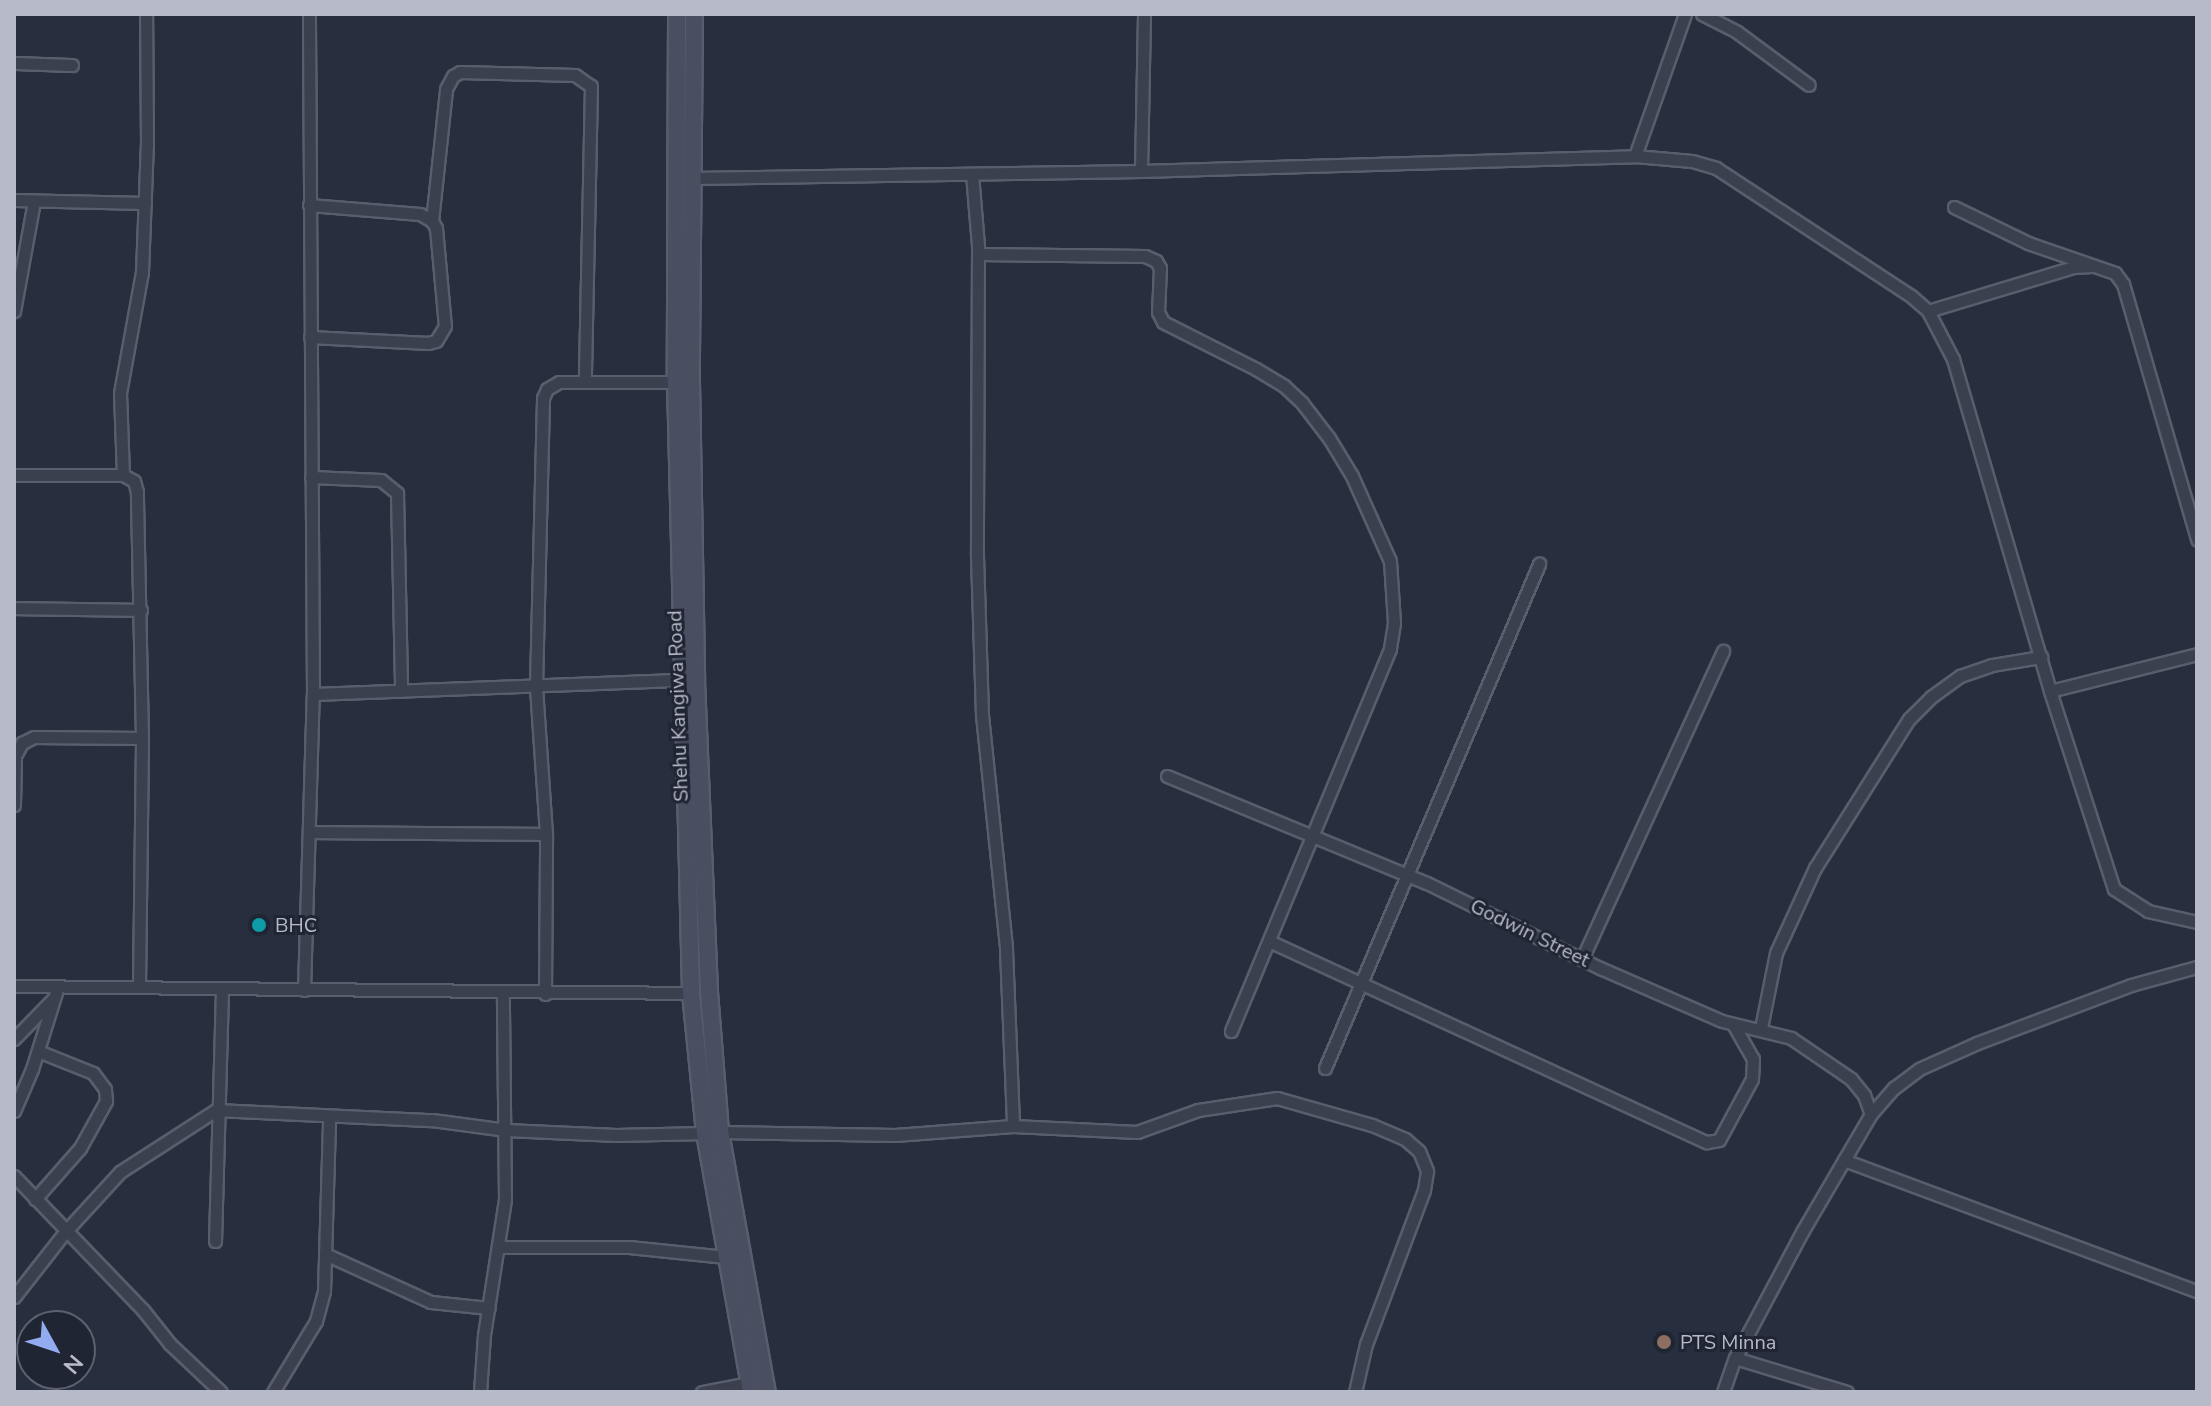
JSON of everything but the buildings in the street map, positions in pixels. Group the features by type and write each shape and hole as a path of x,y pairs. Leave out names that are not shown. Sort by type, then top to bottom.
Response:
{"main road":[{"name":"Shehu Kangiwa Road","path":"677,14 676,382 691,993 712,1133 725,1257 750,1388"},
{"name":"Shehu Kangiwa Road","path":"694,14 691,382 696,681 712,1133 767,1392"}],"street":[{"path":"123,475 120,393 142,272 146,14"},
{"path":"304,990 313,694 309,14"},
{"path":"1141,171 1144,14"},
{"path":"1635,156 1685,14"},
{"path":"1702,14 1737,32 1809,85"},
{"path":"14,63 72,65"},
{"path":"432,221 446,89 453,76 460,72 575,75 591,86 585,379"},
{"path":"693,178 1141,171 1635,156 1692,161 1716,168 1911,296 1928,311 1953,359 2050,691 2114,889 2148,911 2197,922"},
{"path":"972,174 978,254 977,556 982,715 1003,907 1013,1055 1013,1126"},
{"path":"14,200 145,203"},
{"path":"14,311 34,201"},
{"path":"309,205 420,214 432,221 436,228 445,326 436,341 428,343 310,337"},
{"path":"1954,207 2028,243 2105,266 2123,284 2197,539"},
{"path":"978,254 1145,256 1156,261 1160,268 1158,312 1163,322 1284,386 1329,438 1352,476 1390,561 1394,623 1390,649 1231,1031"},
{"path":"1928,311 2074,267 2105,266"},
{"path":"545,994 546,834 536,686 543,398 552,384 585,379 676,382"},
{"path":"14,475 123,475 134,481 137,492 142,738 139,987"},
{"path":"311,477 381,480 397,493 401,691"},
{"path":"1325,1068 1539,564"},
{"path":"14,608 141,610"},
{"path":"1582,959 1723,651"},
{"path":"2050,691 2197,654"},
{"path":"1761,1028 1776,953 1815,868 1909,719 1931,697 1960,676 1992,665 2041,657"},
{"path":"313,694 684,680"},
{"path":"14,805 15,756 22,743 34,737 142,738"},
{"name":"Godwin Street","path":"1167,776 1406,875 1582,959 1733,1024 1761,1028 1791,1038 1851,1079 1864,1095 1871,1114"},
{"path":"310,832 546,834"},
{"path":"1269,941 1707,1142 1719,1140 1752,1079 1753,1059 1733,1024"},
{"path":"1723,1392 1735,1358 1844,1160 1871,1114 1894,1088 1919,1069 1977,1043 2131,985 2197,967"},
{"path":"14,986 56,992 139,987 503,994 691,993"},
{"path":"215,1241 216,1110 222,988"},
{"path":"14,1039 56,992"},
{"path":"14,1111 38,1051 56,992"},
{"path":"480,1392 489,1308 500,1247 506,1130 503,994"},
{"path":"35,1199 80,1148 106,1101 105,1089 93,1073 38,1051"},
{"path":"15,1292 120,1172 216,1110 329,1118 432,1120 506,1130 616,1135 895,1135 1013,1126 1137,1132 1198,1110 1277,1098 1372,1125 1405,1139 1419,1151 1427,1171 1424,1190 1371,1328 1355,1392"},
{"path":"273,1392 316,1321 324,1291 329,1118"},
{"path":"1844,1160 2197,1291"},
{"path":"14,1176 143,1310 170,1344 221,1392"},
{"path":"500,1247 629,1247 725,1257"},
{"path":"325,1254 431,1302 489,1308"},
{"path":"1735,1358 1847,1392"},
{"path":"702,1392 750,1388"}],"place":[{"name":"BHC","path":"259,925"},
{"name":"PTS Minna","path":"1664,1342"}]}
